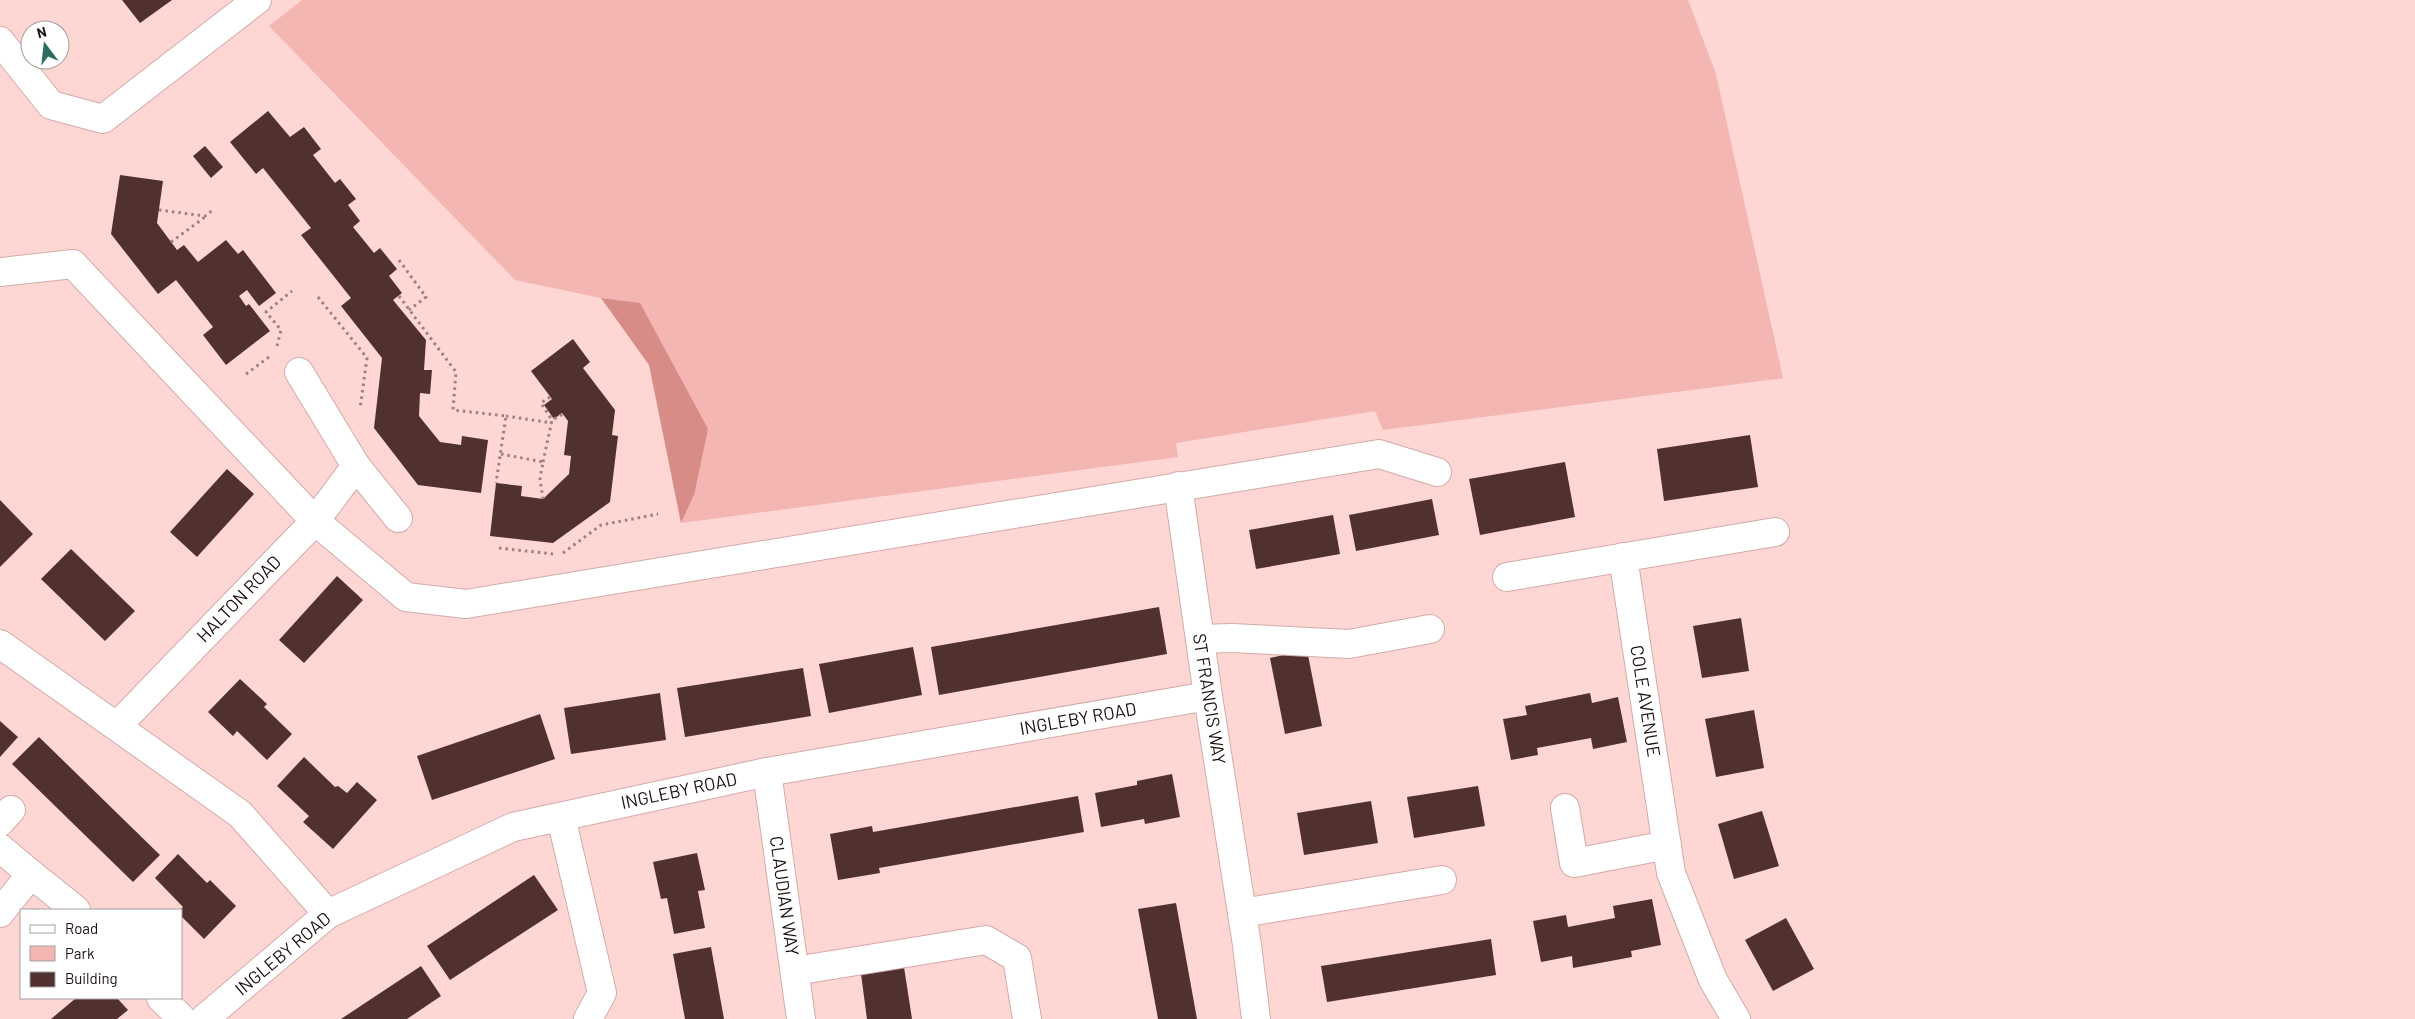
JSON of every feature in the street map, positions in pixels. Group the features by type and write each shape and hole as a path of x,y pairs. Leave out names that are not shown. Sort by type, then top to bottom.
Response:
{"street":[{"path":"0,41 51,106 103,119 257,0"},
{"path":"0,272 73,264 315,521 406,597 466,604 1379,454 1437,472"},
{"path":"299,372 356,466 398,518"},
{"name":"HALTON ROAD","path":"117,726 315,521 356,466"},
{"name":"ST FRANCIS WAY","path":"1178,486 1208,696 1242,912 1256,1019"},
{"path":"1507,577 1775,532"},
{"name":"COLE AVENUE","path":"1624,557 1671,873 1713,980 1736,1019"},
{"path":"1200,639 1232,638 1349,644 1430,629"},
{"path":"0,644 240,814 328,914"},
{"name":"INGLEBY ROAD","path":"204,1019 328,914 513,827 767,772 1208,696"},
{"name":"CLAUDIAN WAY","path":"767,772 801,1019"},
{"path":"1566,808 1574,862 1667,845"},
{"path":"561,817 602,993 588,1019"},
{"path":"0,848 75,909"},
{"path":"0,913 31,874"},
{"path":"1242,912 1442,880"},
{"path":"795,971 986,940 1017,958 1027,1019"},
{"path":"162,999 182,1019"}],"path":[{"path":"159,210 205,216"},
{"path":"171,242 213,210"},
{"path":"399,260 426,297 409,310"},
{"path":"246,374 275,354 281,330 266,312 292,291"},
{"path":"399,296 456,372 453,410 552,422 563,414"},
{"path":"318,297 367,358 359,418"},
{"path":"543,498 540,478 552,422 541,403 550,397"},
{"path":"496,483 506,416"},
{"path":"501,454 544,462"},
{"path":"499,548 561,555 600,525 658,514"}],"green space":[{"path":"302,0 1688,0 1716,74 1783,378 1383,430 1375,411 1176,443 1178,457 681,523 694,495 640,304 515,280 269,26"}],"shaded area":[{"path":"601,298 640,303 708,429 694,495 681,523 649,365"}],"building":[{"path":"122,0 172,0 140,23"},
{"path":"268,111 290,137 304,127 321,149 313,155 335,183 340,179 356,199 348,205 360,221 353,227 374,253 380,248 397,269 389,276 402,293 393,300 426,340 424,370 432,370 430,394 420,393 419,416 440,442 461,445 462,436 488,440 481,493 418,485 374,428 382,358 341,306 351,298 301,235 311,228 263,168 256,174 230,142"},
{"path":"205,146 223,167 211,178 193,156"},
{"path":"120,175 163,181 157,223 177,250 184,245 198,262 226,240 238,254 243,250 276,293 259,306 247,290 239,296 246,306 249,304 270,331 226,365 203,335 213,327 176,280 158,294 111,234"},
{"path":"573,339 590,362 583,368 615,410 612,435 618,436 610,502 553,543 490,536 496,483 522,486 521,496 543,499 569,474 571,456 564,455 568,421 562,413 554,419 544,405 552,399 531,371"},
{"path":"1750,435 1758,487 1664,501 1657,449"},
{"path":"1565,462 1575,517 1480,535 1469,479"},
{"path":"227,469 254,494 197,557 170,532"},
{"path":"1432,499 1439,535 1356,551 1349,515"},
{"path":"0,500 33,534 0,567"},
{"path":"1333,515 1340,554 1256,569 1249,530"},
{"path":"71,549 135,611 105,641 41,579"},
{"path":"337,576 363,600 304,663 279,640"},
{"path":"1159,607 1167,654 939,695 931,647"},
{"path":"1741,618 1749,671 1702,678 1693,626"},
{"path":"913,647 922,695 829,713 819,664"},
{"path":"1307,650 1322,726 1285,734 1270,658"},
{"path":"803,668 811,716 685,737 677,688"},
{"path":"240,679 267,704 264,707 292,734 267,760 237,731 233,736 208,712"},
{"path":"660,693 666,740 571,754 564,708"},
{"path":"1590,693 1592,703 1618,697 1627,742 1593,749 1591,738 1537,748 1538,755 1511,760 1503,719 1527,715 1525,706"},
{"path":"1754,710 1764,768 1716,777 1705,719"},
{"path":"540,714 555,759 432,800 417,756"},
{"path":"0,721 18,737 0,757"},
{"path":"39,737 160,855 133,882 12,764"},
{"path":"304,757 335,787 338,786 347,793 357,782 377,800 333,849 303,822 309,816 277,786"},
{"path":"1172,774 1180,817 1145,824 1144,819 1101,827 1095,793 1137,785 1137,781"},
{"path":"1478,786 1485,826 1414,838 1407,797"},
{"path":"1078,796 1084,832 879,868 880,873 838,880 830,834 872,826 873,832"},
{"path":"1371,801 1378,843 1304,855 1297,813"},
{"path":"1762,811 1779,866 1734,879 1718,824"},
{"path":"697,853 705,890 698,891 705,928 674,934 667,898 661,899 653,862"},
{"path":"178,854 207,883 210,880 236,906 204,939 182,917 181,909 183,907 155,878"},
{"path":"534,875 558,910 450,980 427,946"},
{"path":"1652,899 1661,945 1631,951 1632,957 1573,968 1572,956 1541,962 1533,921 1566,915 1568,927 1615,918 1613,906"},
{"path":"1176,903 1197,1019 1158,1019 1138,909"},
{"path":"1786,918 1814,969 1773,991 1745,940"},
{"path":"1491,939 1496,975 1327,1002 1321,966"},
{"path":"711,947 724,1019 685,1019 673,954"},
{"path":"421,966 441,996 407,1019 341,1019"},
{"path":"904,967 912,1019 867,1019 861,974"},
{"path":"75,999 118,999 128,1010 117,1019 51,1019"}]}
